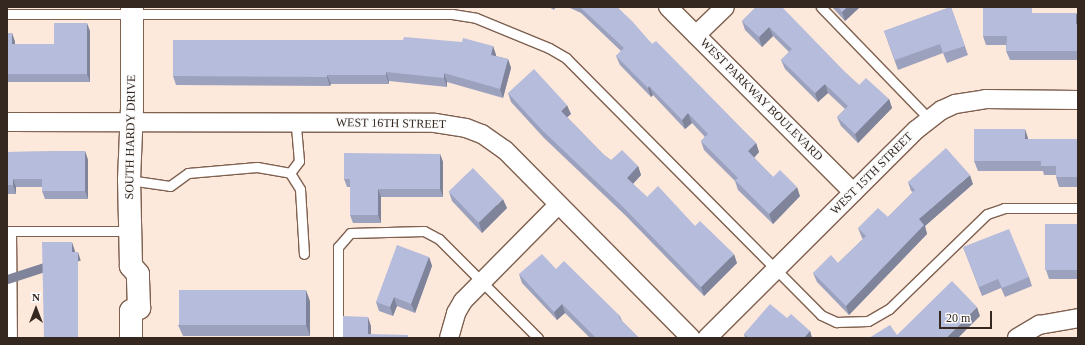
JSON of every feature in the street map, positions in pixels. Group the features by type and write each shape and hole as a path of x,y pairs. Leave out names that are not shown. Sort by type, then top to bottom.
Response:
{"street":[{"name":"WEST PARKWAY BOULEVARD","path":"668,7 853,192"},
{"path":"696,35 724,7"},
{"name":"SOUTH HARDY DRIVE","path":"132,10 129,180 131,266 123,273 124,307 131,311 132,338"},
{"name":"WEST 15TH STREET","path":"707,338 853,192 929,119 942,110 970,101 1078,100"},
{"name":"WEST 16TH STREET","path":"7,122 435,123 466,128 495,142 691,338"},
{"path":"449,338 456,313 481,281 558,205"},
{"path":"1017,338 1045,323 1078,318"}],"lane":[{"path":"822,7 929,119"},
{"path":"7,14 132,10 452,14 476,18 549,48 566,58 825,318 836,322 862,322 875,319 896,304 987,214 1004,208 1078,208"},
{"path":"290,173 299,161 296,123"},
{"path":"129,180 170,186 188,173 257,167 290,173 300,189 304,254"},
{"path":"12,338 9,231 131,231"},
{"path":"338,338 338,247 350,233 424,231 432,234 538,338"}],"building":[{"path":"580,7 617,7 632,21 652,44 656,41 756,143 748,151 773,177 780,170 797,187 769,214 735,180 738,178 701,141 708,134 688,113 682,120 649,86 648,88 616,56 624,48"},
{"path":"756,7 782,7 859,85 866,78 889,99 855,134 837,117 848,106 825,84 815,93 781,60 792,49 769,27 759,37 742,21"},
{"path":"838,7 847,7 842,12"},
{"path":"950,7 965,46 943,53 940,44 895,60 884,31"},
{"path":"983,7 1032,8 1032,13 1076,13 1076,24 1078,24 1078,51 1006,51 1007,36 983,36"},
{"path":"54,23 87,23 87,74 7,74 7,33 12,33 12,44 54,44"},
{"path":"404,37 462,42 463,38 493,46 491,55 508,59 500,89 444,73 444,78 386,72 386,75 327,75 327,77 173,76 173,40 403,40"},
{"path":"534,69 567,105 561,111 604,155 611,160 622,150 638,166 627,178 647,197 658,186 695,226 700,221 734,254 701,287 623,207 541,129 508,93"},
{"path":"974,129 1025,129 1025,139 1078,139 1078,177 1056,177 1056,166 1041,166 1041,161 974,161"},
{"path":"946,148 970,175 919,219 924,225 846,306 813,273 831,255 838,263 866,236 858,228 878,208 888,217 915,190 908,182"},
{"path":"85,151 85,191 42,191 42,179 13,179 13,185 7,185 7,152"},
{"path":"344,153 440,154 440,189 378,189 378,215 350,215 350,179 344,179"},
{"path":"473,168 503,199 478,223 449,192"},
{"path":"1045,224 1078,224 1078,270 1045,270"},
{"path":"1009,229 1029,277 1002,288 998,279 979,287 963,247"},
{"path":"42,242 72,242 72,252 78,252 78,338 44,338"},
{"path":"397,245 429,257 411,304 394,297 390,307 376,302"},
{"path":"542,254 556,269 564,261 620,316 619,318 639,338 596,338 562,304 554,312 519,274"},
{"path":"952,281 977,307 946,338 869,338 890,325 897,335"},
{"path":"179,290 306,290 306,325 179,325"},
{"path":"770,304 787,318 791,314 810,331 804,338 749,338 744,334"},
{"path":"343,316 368,317 368,334 408,335 408,338 343,338"}]}
